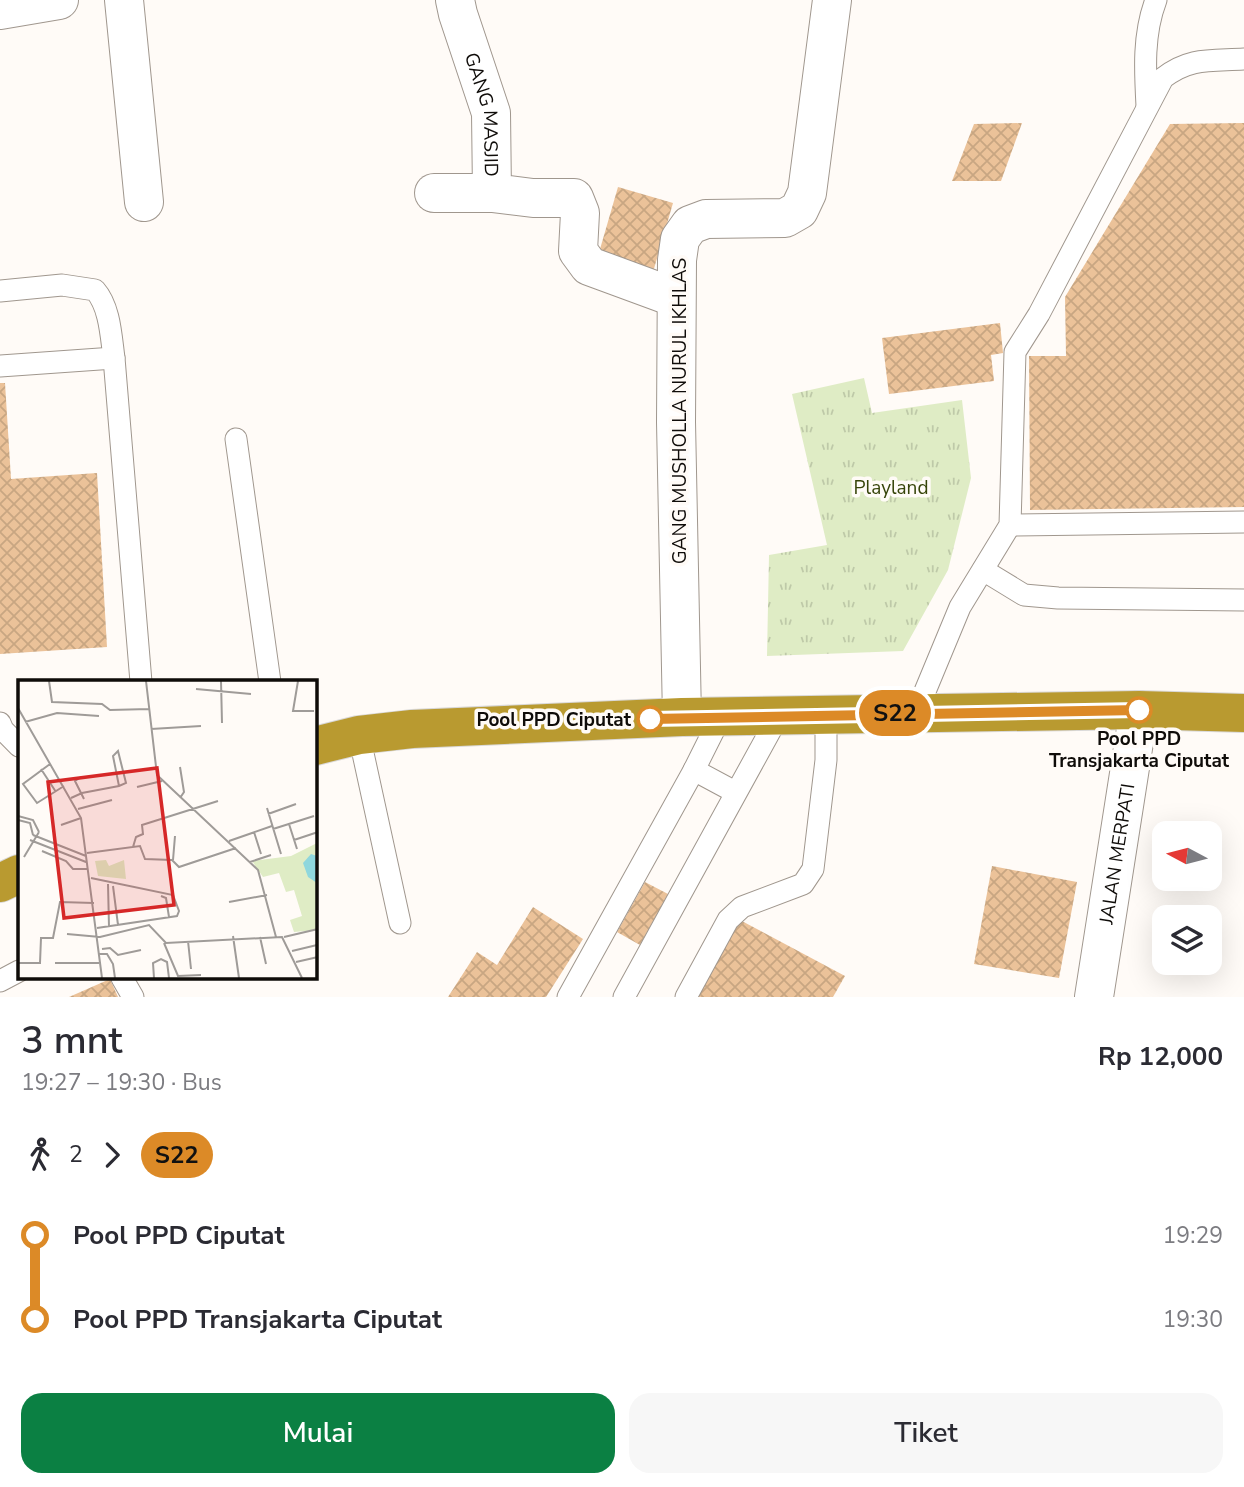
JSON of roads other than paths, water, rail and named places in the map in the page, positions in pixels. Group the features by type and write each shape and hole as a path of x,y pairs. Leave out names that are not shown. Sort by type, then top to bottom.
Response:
{"highway":[{"path":"317,746 359,735 412,729 682,717 1139,710 1244,713"},
{"path":"0,883 18,874"}],"street":[{"path":"0,10 58,0"},
{"path":"124,0 144,202"},
{"name":"GANG MASJID","path":"455,0 491,113 492,192 533,198 574,198 580,213 578,251 589,266 676,298"},
{"name":"GANG MUSHOLLA NURUL IKHLAS","path":"682,717 676,422 676,298 680,239 690,225 706,219 785,218 799,210 807,193 832,0"},
{"path":"434,193 492,192"},
{"name":"JALAN MERPATI","path":"1094,997 1139,710"}],"lane":[{"path":"1147,108 1147,26 1156,0"},
{"path":"916,713 960,607 1010,525 1015,352 1039,314 1163,78 1179,65 1244,59"},
{"path":"0,291 62,285 95,290 101,296 107,314 114,358 141,680"},
{"path":"0,366 114,358"},
{"path":"236,439 270,680"},
{"path":"1010,525 1244,522"},
{"path":"983,570 1024,595 1058,598 1244,600"},
{"path":"686,997 727,920 742,907 803,884 814,869 826,760 827,714"},
{"path":"624,997 779,715"},
{"path":"568,997 694,770 721,716"},
{"path":"0,723 3,730 18,745"},
{"path":"359,735 400,923"},
{"path":"694,770 735,792"},
{"path":"0,981 18,972"},
{"path":"123,979 133,997"}],"place":[{"name":"Pool PPD Transjakarta Ciputat","path":"1139,710"},
{"name":"Pool PPD Ciputat","path":"650,719"}],"park label":[{"name":"Playland","path":"891,487"}]}
